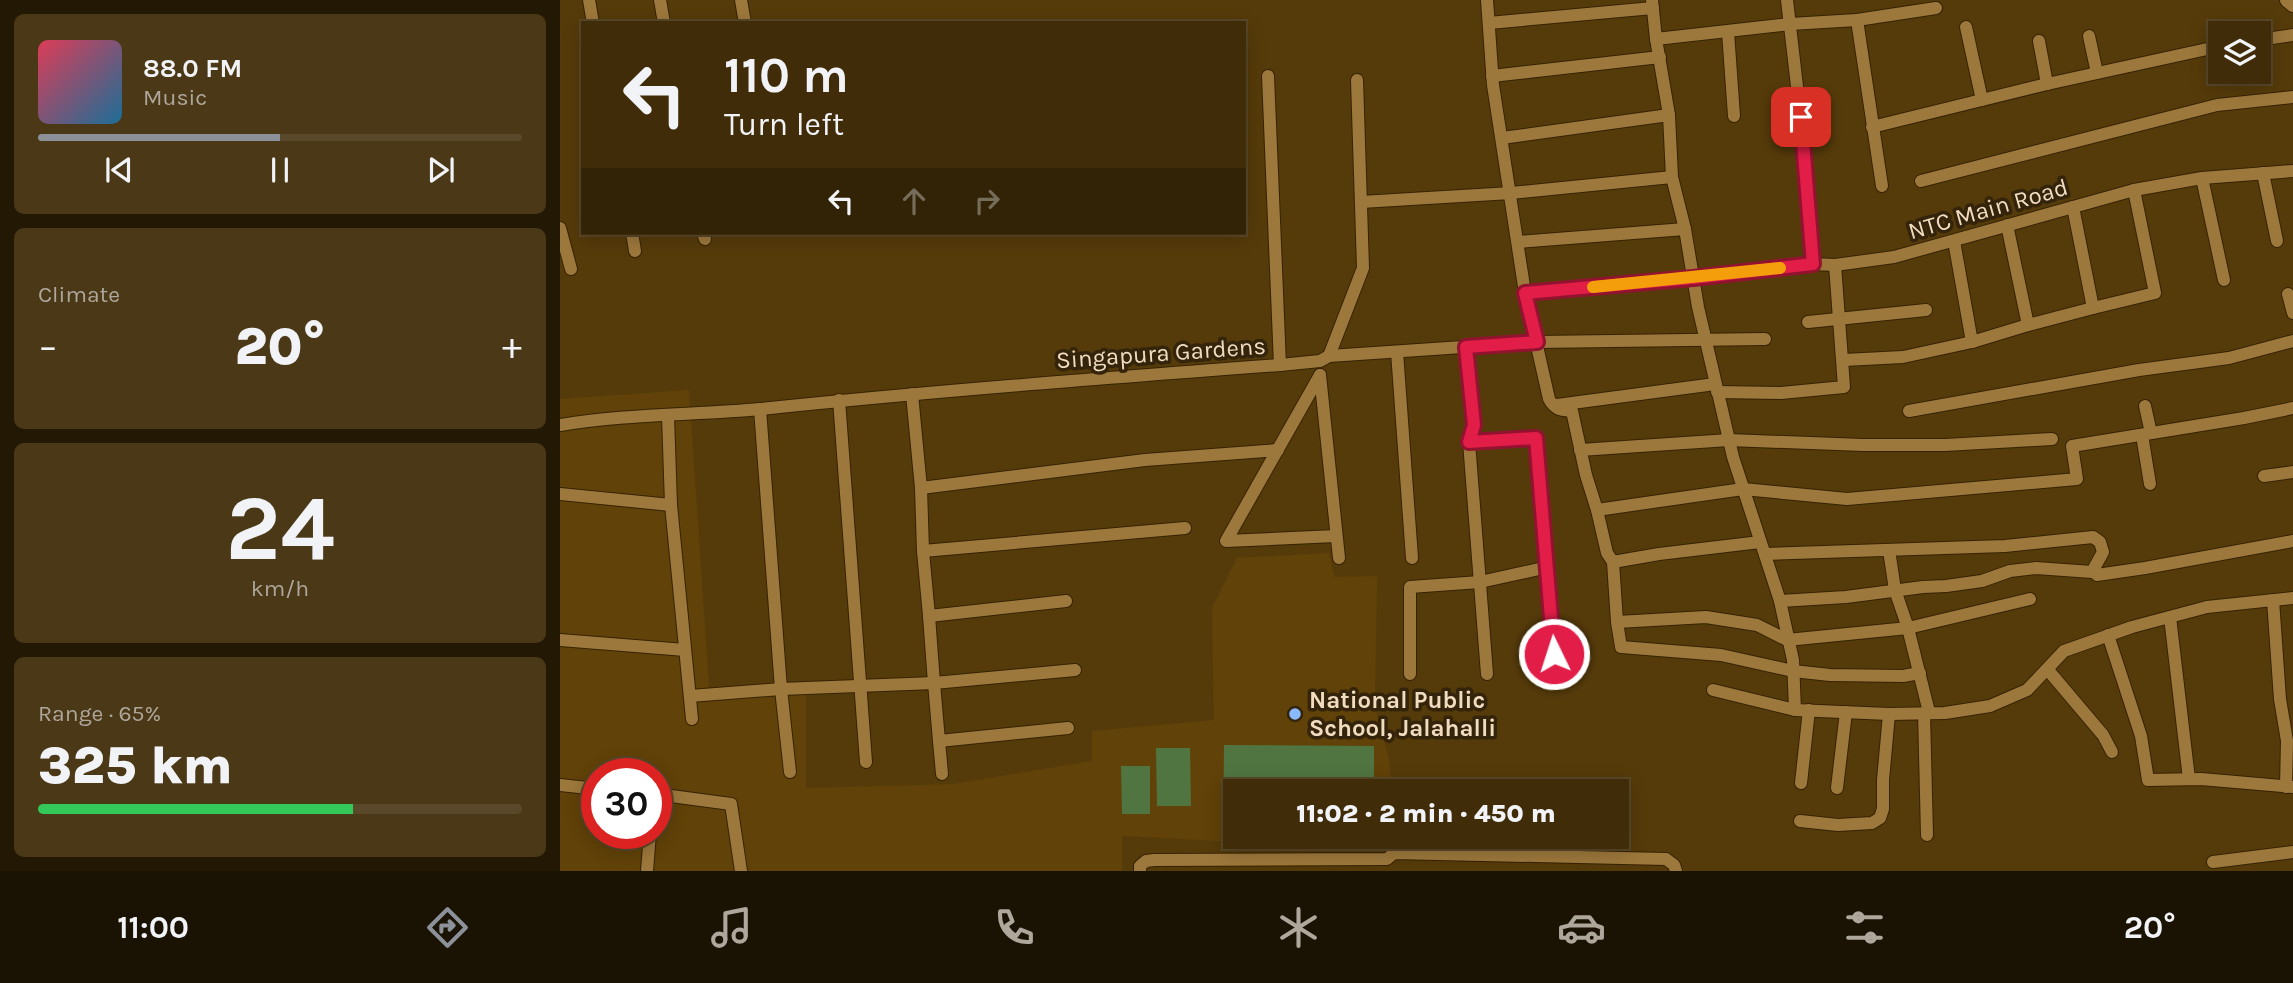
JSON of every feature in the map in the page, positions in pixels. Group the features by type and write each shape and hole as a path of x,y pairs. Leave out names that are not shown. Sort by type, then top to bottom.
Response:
{"street":[{"path":"589,0 593,21"},
{"path":"660,0 664,21"},
{"path":"741,0 745,21"},
{"path":"1487,0 1492,76 1525,293 1553,406 1572,411 1607,553 1613,562 1621,647 1721,655 1830,676 1903,676 1920,673"},
{"path":"1787,0 1806,163 1813,264"},
{"path":"2287,0 2293,5"},
{"path":"1489,23 1653,4 1669,115 1672,177 1685,229 1705,340 1729,440 1780,601 1793,671 1795,710"},
{"path":"1656,39 1790,24 1857,20 1936,8"},
{"path":"1857,20 1882,187"},
{"path":"1966,27 1982,100"},
{"path":"1728,32 1734,116"},
{"path":"2271,38 2293,35"},
{"path":"2089,36 2097,73"},
{"path":"2039,41 2047,84"},
{"path":"1872,127 2047,84 2208,49"},
{"path":"1492,76 1660,57"},
{"path":"1268,76 1280,365"},
{"path":"1336,536 1226,541 1320,375 1363,268 1357,80"},
{"path":"1921,181 2217,105 2293,97"},
{"path":"1502,138 1669,115"},
{"name":"NTC Main Road","path":"1525,293 1813,264 1835,265 1894,257 2134,190 2203,178 2293,171"},
{"path":"2263,173 2277,241"},
{"path":"1361,202 1511,193 1672,177"},
{"path":"2203,178 2224,280"},
{"path":"1844,360 1903,357 1972,342 2155,293 2134,190"},
{"path":"2073,207 2092,308"},
{"path":"2007,225 2028,325"},
{"path":"560,228 571,269"},
{"path":"1518,242 1685,229"},
{"path":"632,235 635,251"},
{"path":"1954,241 1972,342"},
{"path":"1553,406 1716,388 1781,393 1844,387 1835,265"},
{"path":"2288,294 2293,313"},
{"path":"1808,322 1926,310"},
{"name":"Singapura Gardens","path":"560,425 600,419 760,409 1466,347 1537,342 1765,340"},
{"path":"1909,411 2139,370 2229,358 2293,341"},
{"path":"1466,347 1474,425 1469,442 1487,674"},
{"path":"1397,352 1412,558"},
{"path":"1320,375 1339,558"},
{"path":"912,394 942,774"},
{"path":"839,400 866,762"},
{"path":"2145,406 2150,484"},
{"path":"1597,510 1743,489 1847,499 2077,479 2072,446 2293,408"},
{"path":"760,409 781,689 790,772"},
{"path":"668,416 671,505 692,719"},
{"path":"1469,442 1536,438 1555,674"},
{"path":"1580,450 1729,440 1918,445 2052,439"},
{"path":"921,488 1145,460 1278,450"},
{"path":"2264,476 2293,472"},
{"path":"560,494 671,505"},
{"path":"923,551 1185,528"},
{"path":"1613,562 1659,554 1762,548 1889,550 2005,546 2093,537 2100,542 2103,552 2092,572 2036,568 2010,571 1982,581 1846,597 1780,601"},
{"path":"2097,575 2293,541"},
{"path":"1889,550 1895,590 1920,673 1926,712 1927,835"},
{"path":"1410,674 1410,587 1480,582 1548,567"},
{"path":"1713,690 1795,710 1889,714 1945,713 1990,706 2027,690 2064,651 2108,635 2207,607 2293,598"},
{"path":"1617,622 1706,617 1757,625 1787,640 1908,628 2030,599"},
{"path":"929,616 1066,600"},
{"path":"2108,635 2141,736 2148,780 2189,779 2289,787 2273,600"},
{"path":"2170,617 2189,779"},
{"path":"560,640 685,650"},
{"path":"690,696 781,689 934,683 1075,670"},
{"path":"2048,670 2102,735 2112,752"},
{"path":"1801,783 1810,710"},
{"path":"1837,789 1846,712"},
{"path":"1800,821 1838,825 1872,823 1880,818 1883,808 1889,714"},
{"path":"939,741 1068,728"},
{"path":"560,785 581,787"},
{"path":"672,796 731,804 741,871"},
{"path":"647,871 649,849"},
{"path":"2213,862 2293,852"},
{"path":"1140,871 1140,866 1154,860 1387,859 1394,853 1666,859 1674,865 1676,871"}],"shaded area":[{"path":"689,390 710,701 806,693 806,788 953,784 1092,761 1092,731 1214,720 1212,608 1237,558 1329,553 1334,577 1377,576 1375,708 1389,759 1391,779 1223,779 1223,841 1122,836 1122,871 560,871 560,399"}],"green space":[{"path":"1224,745 1374,746 1374,779 1224,779"},
{"path":"1156,748 1190,748 1191,806 1157,806"},
{"path":"1121,766 1150,766 1150,814 1122,814"}],"slow traffic":[{"path":"1593,287 1780,268"}],"place":[{"name":"National Public School, Jalahalli","path":"1295,714"}],"route":[{"path":"1554,654 1536,438 1469,442 1474,425 1466,347 1537,342 1525,293 1813,264 1801,117"}]}
